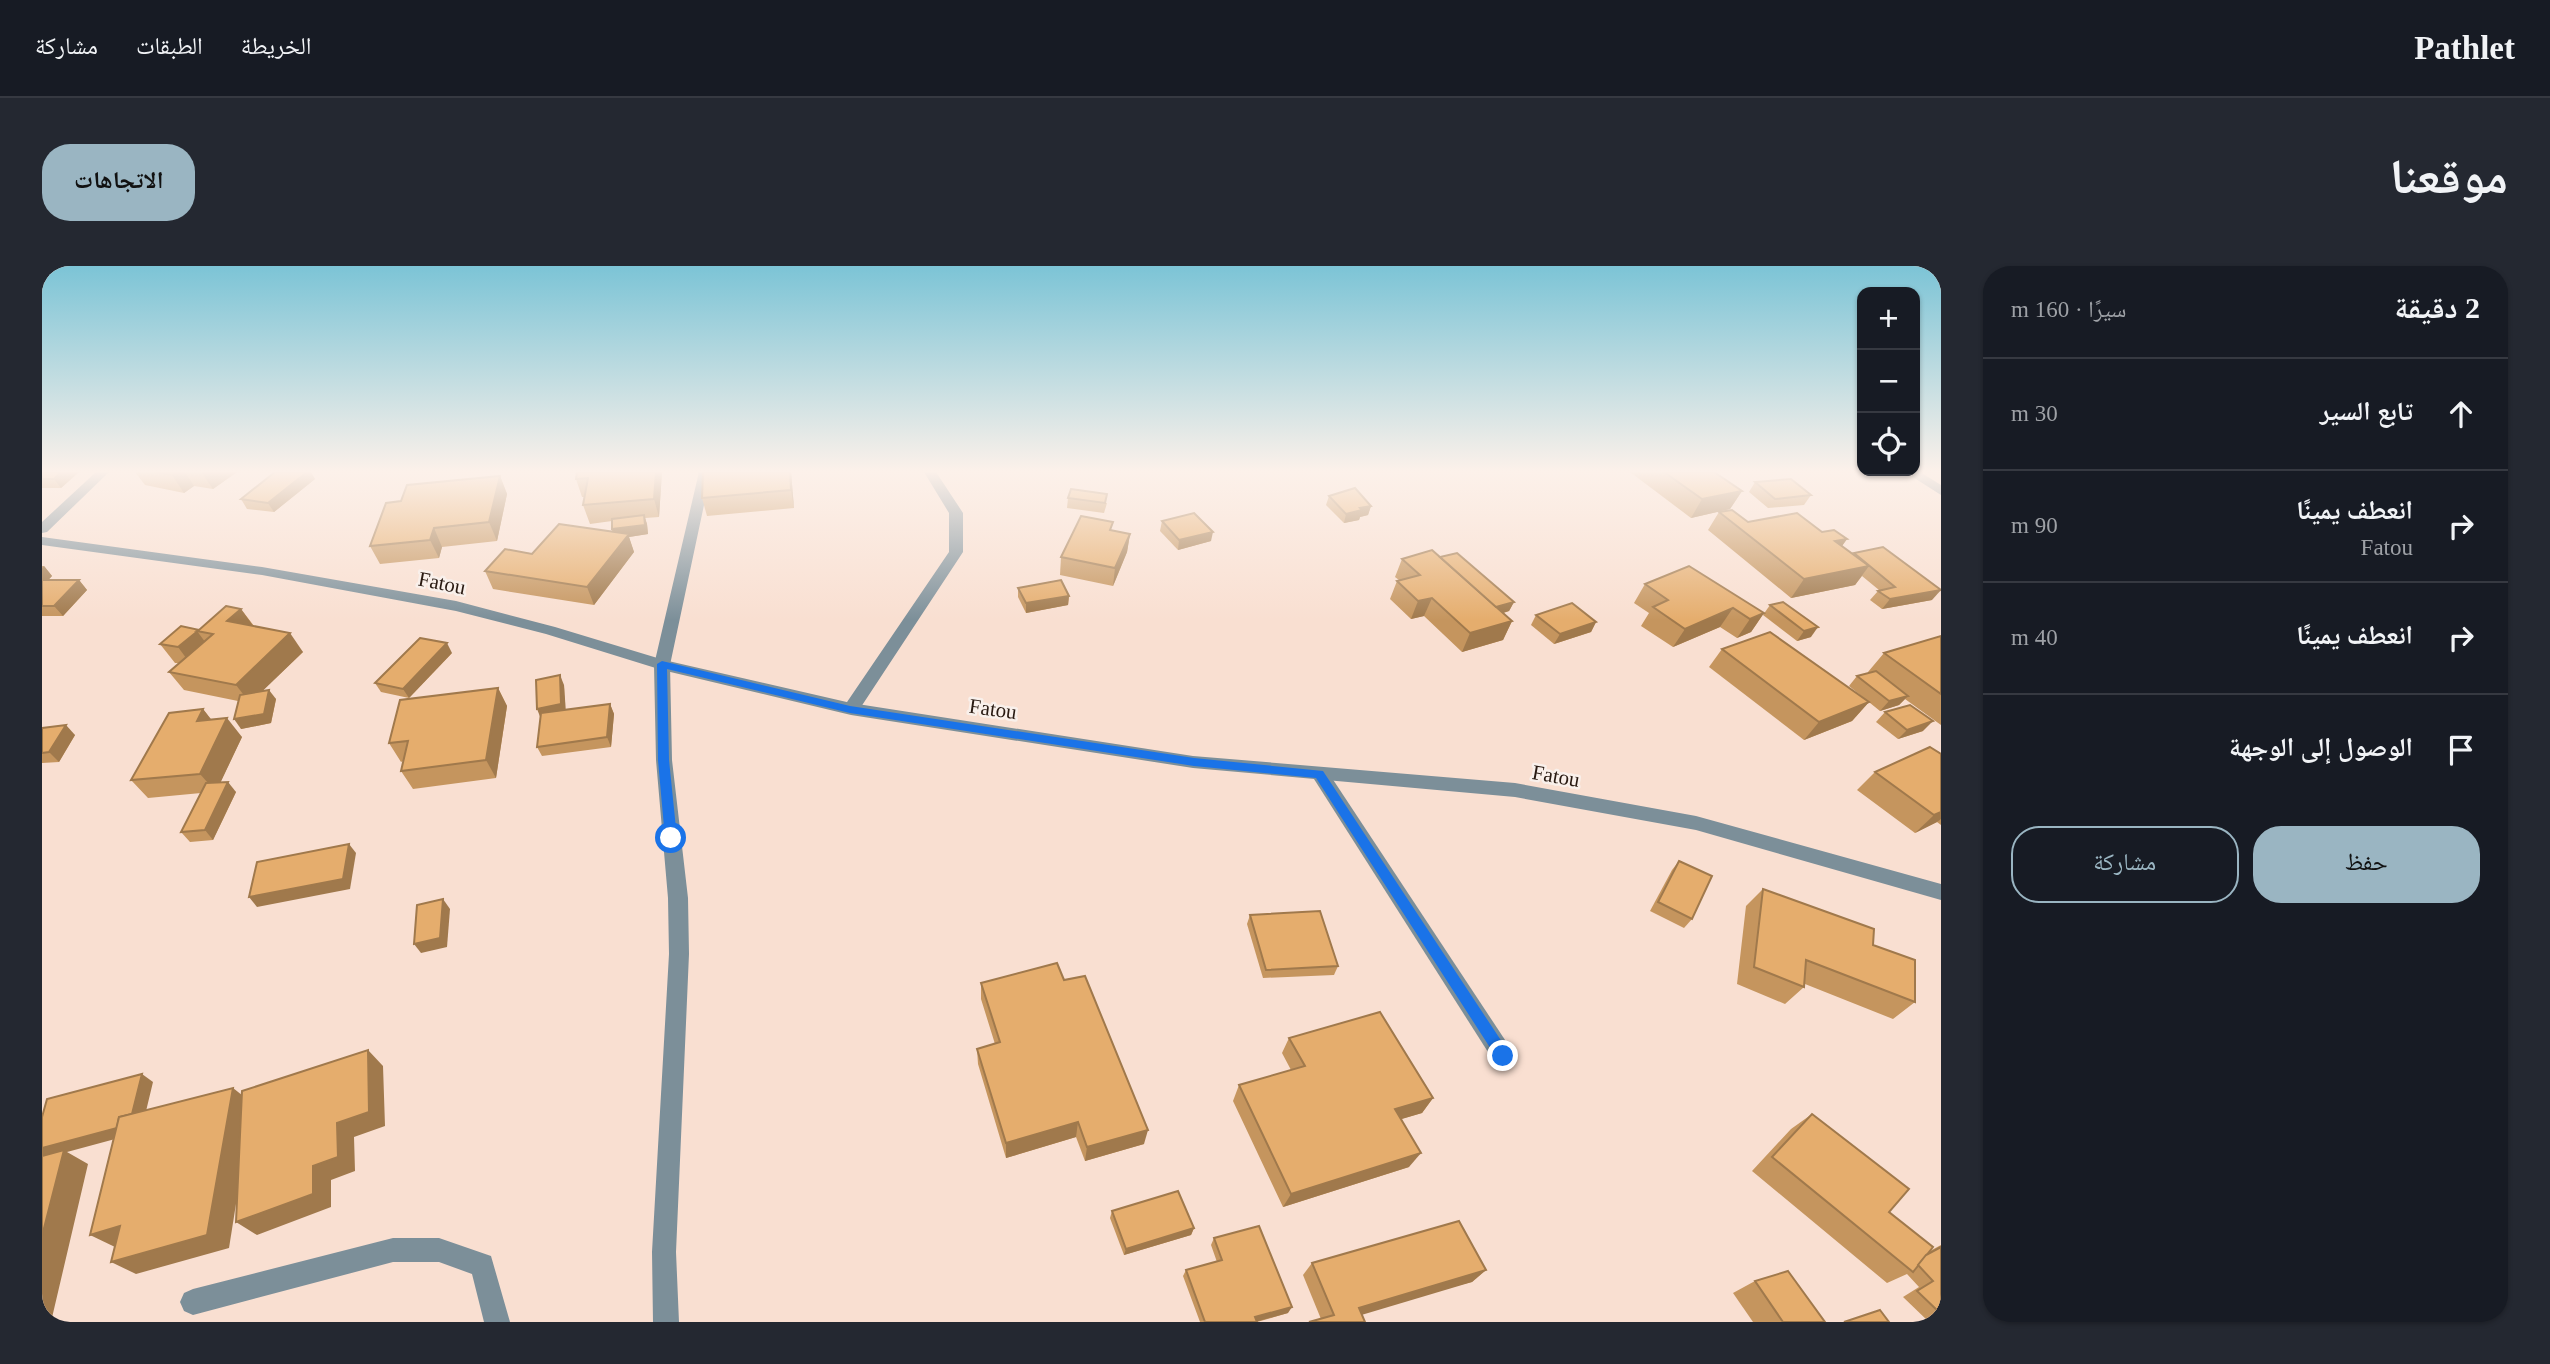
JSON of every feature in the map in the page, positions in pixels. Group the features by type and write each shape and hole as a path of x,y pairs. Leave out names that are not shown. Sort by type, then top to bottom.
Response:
{"street":[{"path":"666,1322 664,1252 679,943 678,898 664,760 662,664 694,521"},
{"path":"850,709 956,552 956,521"},
{"name":"Fatou","path":"42,541 262,571 456,606 550,630 662,664 850,709 1194,762 1516,790 1696,823 1941,892"},
{"path":"1320,774 1503,1056"},
{"path":"193,1302 393,1250 439,1250 482,1265 497,1322"}],"building":[{"path":"379,521 489,521 434,528 430,540 370,546"},
{"path":"612,521 645,521 645,525 612,529"},
{"path":"1078,521 1113,522 1110,530 1130,534 1115,568 1061,557"},
{"path":"1162,521 1202,521 1213,532 1179,540"},
{"path":"1731,521 1808,521 1822,532 1834,530 1847,539 1835,541 1869,566 1804,579"},
{"path":"559,524 629,534 587,587 485,571 505,549 532,554"},
{"path":"1883,547 1941,590 1890,599 1878,591 1895,587 1854,553"},
{"path":"1432,550 1512,621 1470,633 1432,598 1418,601 1397,581 1420,575 1402,559"},
{"path":"1457,553 1514,602 1496,607 1440,557"},
{"path":"1689,566 1764,613 1750,619 1733,608 1685,629 1653,607 1668,600 1645,584"},
{"path":"42,580 79,580 54,606 42,606"},
{"path":"1061,580 1069,596 1026,603 1018,588"},
{"path":"1783,602 1818,627 1804,631 1770,605"},
{"path":"1572,603 1596,622 1560,634 1536,615"},
{"path":"226,606 241,609 227,621 290,633 236,685 169,672 213,634 198,631 178,647 160,644 181,626 199,630"},
{"path":"1770,632 1869,702 1819,722 1722,649"},
{"path":"1941,636 1941,694 1884,653"},
{"path":"420,638 447,643 403,689 375,683"},
{"path":"1876,671 1908,696 1889,701 1857,676"},
{"path":"560,675 561,704 537,709 536,680"},
{"path":"498,688 486,760 401,771 408,741 389,743 400,700"},
{"path":"269,690 264,714 234,719 240,695"},
{"path":"610,704 607,737 537,747 541,713"},
{"path":"1910,705 1933,721 1907,730 1885,712"},
{"path":"203,709 197,721 227,718 200,774 131,780 169,713"},
{"path":"66,725 49,752 42,753 42,728"},
{"path":"1930,747 1941,754 1941,812 1934,815 1875,772"},
{"path":"228,782 205,830 181,832 206,783"},
{"path":"349,844 343,879 249,897 257,862"},
{"path":"1679,861 1712,876 1692,919 1658,902"},
{"path":"1763,889 1874,929 1873,945 1915,960 1915,1002 1806,960 1804,987 1754,967"},
{"path":"443,899 440,938 414,944 417,905"},
{"path":"1320,911 1338,966 1266,970 1250,915"},
{"path":"1057,963 1064,980 1085,976 1148,1130 1087,1147 1078,1122 1006,1143 977,1049 1000,1042 981,983"},
{"path":"1380,1012 1433,1098 1395,1109 1421,1153 1291,1194 1239,1085 1305,1066 1289,1038"},
{"path":"368,1050 369,1112 337,1123 338,1157 313,1166 313,1194 236,1222 242,1091"},
{"path":"142,1074 132,1114 119,1117 117,1128 42,1148 42,1117 47,1099"},
{"path":"233,1088 207,1235 111,1262 120,1226 90,1235 119,1117"},
{"path":"1812,1114 1909,1189 1889,1212 1933,1247 1913,1272 1772,1157"},
{"path":"64,1150 42,1236 42,1156"},
{"path":"1178,1191 1194,1228 1126,1249 1112,1211"},
{"path":"1459,1221 1486,1270 1359,1308 1365,1322 1309,1322 1334,1315 1312,1263"},
{"path":"1259,1226 1292,1307 1255,1317 1257,1322 1205,1322 1186,1270 1222,1260 1214,1238"},
{"path":"1941,1247 1941,1314 1917,1291 1933,1281 1918,1265 1926,1255"},
{"path":"1788,1271 1825,1322 1783,1322 1755,1281"},
{"path":"1880,1310 1889,1322 1844,1322"}],"route":[{"path":"671,838 664,760 662,664 850,709 1194,762 1320,774 1503,1056"}]}
